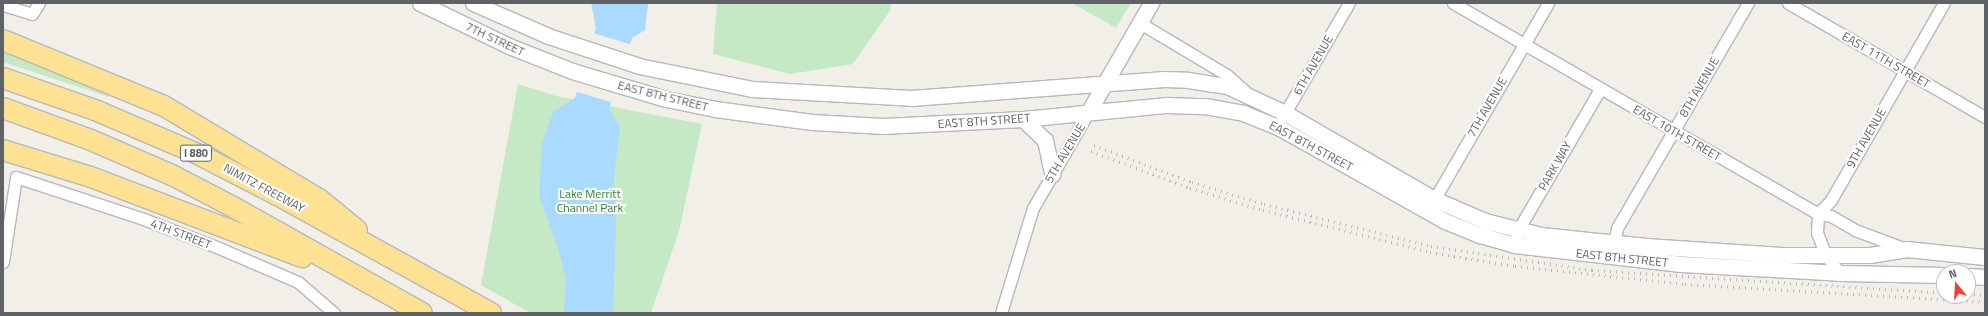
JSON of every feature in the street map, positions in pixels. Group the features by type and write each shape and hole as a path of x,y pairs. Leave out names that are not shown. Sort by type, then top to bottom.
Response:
{"highway":[{"path":"3,40 164,106 336,210 378,250"},
{"name":"NIMITZ FREEWAY","path":"3,78 81,104 179,146 378,250 491,313"},
{"name":"I 880","path":"3,108 91,140 172,175 236,208 422,313"},
{"path":"3,150 91,177 362,280"}],"main road":[{"name":"7TH STREET","path":"420,3 509,46 572,71"},
{"name":"7TH STREET","path":"473,3 517,24 577,46"},
{"name":"5TH AVENUE","path":"1089,111 1151,3"},
{"name":"EAST 8TH STREET","path":"577,46 639,66 752,89 844,95 911,98 1105,84 1188,80 1227,86 1248,94 1285,113 1430,205"},
{"name":"EAST 8TH STREET","path":"572,71 633,91 715,109 812,122 883,126 1023,119 1089,111 1167,105 1205,106 1243,114 1278,127 1430,205 1485,221 1516,238 1612,258 1840,273 1936,274"},
{"path":"1023,119 1045,140 1052,174"},
{"name":"EAST 8TH STREET","path":"1516,238 1614,243 1735,253 1826,256 1870,255 1906,249 1985,257"}],"street":[{"path":"3,4 32,14 39,3"},
{"name":"6TH AVENUE","path":"1278,127 1350,3"},
{"name":"EAST 10TH STREET","path":"1453,3 1818,214 1831,216 1855,230 1906,249"},
{"name":"7TH AVENUE","path":"1430,205 1548,3"},
{"name":"8TH AVENUE","path":"1612,258 1617,228 1748,3"},
{"name":"EAST 11TH STREET","path":"1788,3 1985,117"},
{"name":"9TH AVENUE","path":"1818,214 1830,200 1944,3"},
{"name":"EAST 8TH STREET","path":"1140,23 1227,75 1248,94"},
{"name":"PARK WAY","path":"1516,238 1600,89"},
{"name":"5TH AVENUE","path":"1001,313 1026,222 1089,111"},
{"name":"4TH STREET","path":"6,221 16,177 141,218 298,282 334,313"},
{"path":"1818,214 1818,233 1826,256 1840,273"},
{"path":"3,262 6,221"}],"green space":[{"path":"717,3 891,3 891,9 853,64 790,74 713,54"},
{"path":"1072,3 1131,3 1116,28"},
{"path":"3,46 112,89 109,97 3,62"},
{"name":"Lake Merritt Channel Park","path":"518,84 556,96 702,124 679,231 651,313 530,313 481,285"}],"water":[{"path":"591,3 648,3 648,5 645,30 632,38 609,109 620,126 614,178 616,228 613,313 564,313 566,279 559,252 539,195 542,143 553,112 575,98 596,28"}],"pier":[{"path":"593,33 632,45 614,103 575,91"}],"railway":[{"path":"1094,145 1192,182 1264,204 1431,246 1592,270 1936,292"},
{"path":"1091,151 1190,188 1263,210 1430,252 1515,266 1685,284 1985,302"},
{"path":"1976,294 1985,295"}]}
